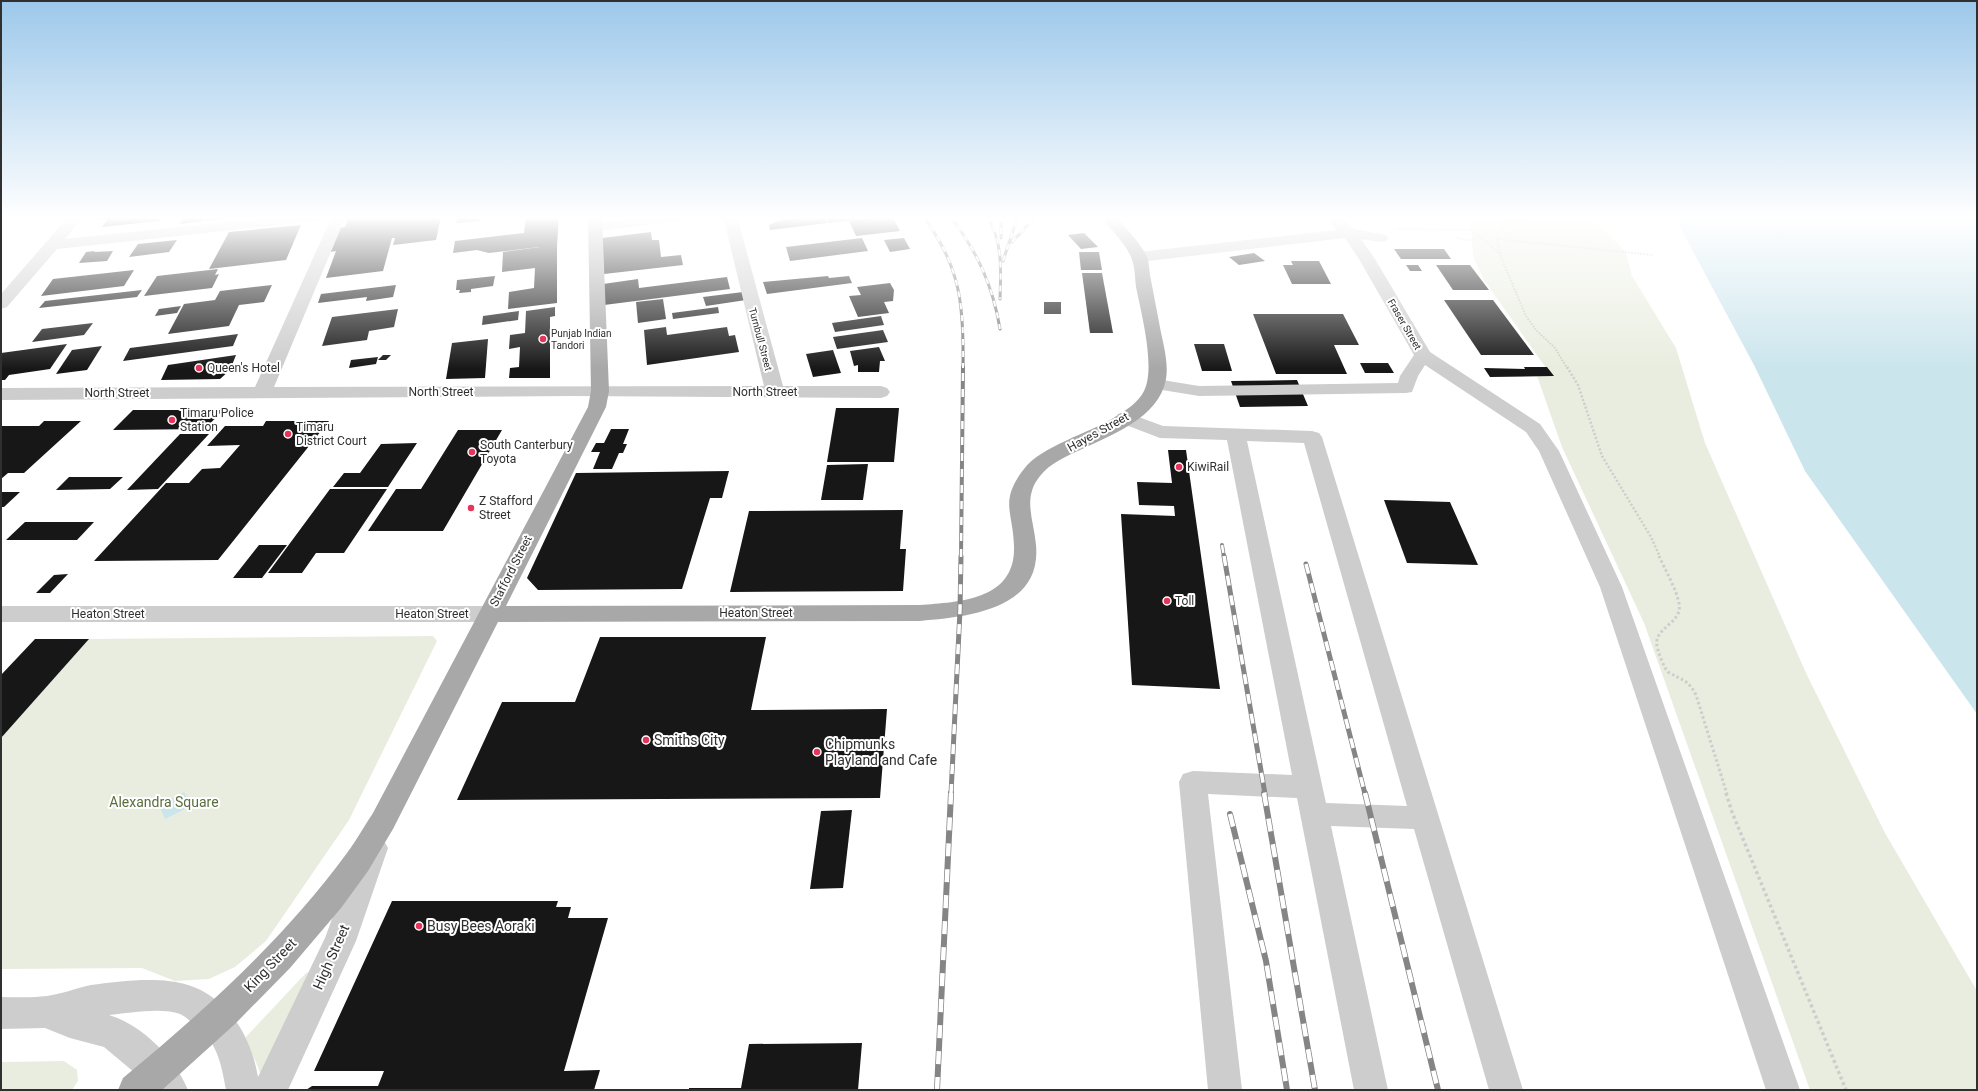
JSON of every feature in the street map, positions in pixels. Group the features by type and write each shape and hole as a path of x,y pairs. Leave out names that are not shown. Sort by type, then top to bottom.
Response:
{"main road":[{"name":"Stafford Street","path":"383,821 597,407 600,391 597,267"},
{"name":"Hayes Street","path":"960,610 985,603 1006,592 1016,583 1024,565 1025,555 1018,501 1021,490 1036,468 1050,457 1125,418 1146,402 1154,391 1156,384 1157,358 1141,267"},
{"name":"Heaton Street","path":"489,614 920,613 960,610"},
{"name":"King Street","path":"155,1084 216,1020 284,953 355,866 383,821"}],"street":[{"path":"1,304 33,267"},
{"path":"262,393 317,267"},
{"name":"Turnbull Street","path":"743,267 775,392"},
{"name":"Fraser Street","path":"1372,267 1423,355"},
{"path":"1156,384 1199,391 1406,388 1409,376 1423,355 1533,428 1549,451 1611,588 1783,1090"},
{"name":"North Street","path":"1,394 600,391 881,392"},
{"path":"1125,418 1160,432 1312,437 1506,1090"},
{"path":"1236,435 1371,1090"},
{"name":"Heaton Street","path":"1,614 489,614"},
{"path":"1225,1090 1194,782 1425,818"},
{"name":"High Street","path":"270,1090 340,941 383,821"},
{"path":"1,1013 46,1012 90,1001 149,996 170,997 187,1000 216,1020 229,1040 238,1060 243,1090"},
{"path":"46,1012 70,1022 110,1032 123,1039 155,1084"}],"path":[{"path":"1505,267 1526,316 1536,330 1555,348 1578,385 1583,404 1602,456 1635,508 1665,566 1678,600 1679,610 1670,624 1662,630 1657,639 1657,646 1667,671 1687,681 1693,687 1699,701 1732,812 1846,1090"}],"green space":[{"path":"1478,267 1629,267 1632,276 1676,348 1705,443 1806,673 1885,833 1977,991 1977,1090 1810,1090 1644,623 1562,447 1537,376 1551,375 1484,280"},
{"name":"Alexandra Square","path":"433,636 437,641 349,820 266,941 235,967 209,979 175,981 142,968 1,969 1,738 89,639"},
{"path":"312,971 262,1080 259,1069 243,1040 306,973"},
{"path":"64,1061 77,1070 78,1081 72,1090 1,1090 1,1062"}],"water":[{"path":"1701,267 1977,267 1977,714 1805,471 1754,365"},
{"path":"184,792 191,806 165,819 159,805"}],"building":[{"path":"210,267 227,267 209,269"},
{"path":"330,267 384,267 383,271 326,278"},
{"path":"502,267 557,267 557,303 508,309 509,292 534,288 535,268 502,272"},
{"path":"604,267 666,267 604,274"},
{"path":"1081,267 1101,267 1102,270 1081,270"},
{"path":"1284,267 1322,267 1331,284 1292,284"},
{"path":"1407,267 1419,267 1422,271 1410,271"},
{"path":"1437,267 1471,267 1489,290 1453,290"},
{"path":"218,269 215,275 219,274 212,288 144,296 157,276"},
{"path":"134,270 124,286 41,296 53,279"},
{"path":"1082,273 1102,273 1113,333 1090,333"},
{"path":"495,276 493,286 471,289 471,292 459,293 460,290 456,290 457,280"},
{"path":"828,276 829,278 849,276 852,283 767,294 763,282"},
{"path":"727,277 730,289 604,305 603,284 638,279 639,288"},
{"path":"890,283 894,290 893,301 884,302 889,313 858,317 849,296 861,295 857,287"},
{"path":"272,285 264,302 239,305 229,326 168,334 184,304 215,300 220,291"},
{"path":"396,285 393,297 366,301 367,297 318,303 321,294"},
{"path":"142,290 137,297 39,308 45,301"},
{"path":"743,292 746,300 706,306 703,297"},
{"path":"663,299 666,319 638,323 636,302"},
{"path":"1444,300 1493,300 1534,355 1481,355"},
{"path":"1044,302 1061,302 1061,314 1044,314"},
{"path":"181,306 177,313 155,316 159,309"},
{"path":"555,307 555,316 550,317 550,378 509,378 510,368 519,367 520,347 509,349 510,335 525,333 526,311"},
{"path":"718,307 719,313 673,319 672,313"},
{"path":"398,309 394,327 369,331 367,340 322,346 332,317"},
{"path":"519,311 518,320 482,325 483,316"},
{"path":"1253,314 1343,314 1359,345 1334,345 1347,374 1276,374"},
{"path":"881,316 884,325 835,332 832,323"},
{"path":"93,323 84,335 32,342 42,329"},
{"path":"666,327 667,335 727,327 729,336 735,335 739,352 647,365 644,330"},
{"path":"883,330 888,342 837,349 833,337"},
{"path":"238,334 233,346 123,361 130,348"},
{"path":"488,339 485,378 446,379 452,343"},
{"path":"67,344 50,369 9,375 5,380 1,380 1,353"},
{"path":"1194,344 1224,344 1232,371 1202,371"},
{"path":"102,346 87,370 56,374 72,350"},
{"path":"879,347 885,361 880,361 879,372 858,372 858,365 854,366 850,351"},
{"path":"833,350 841,373 813,377 806,354"},
{"name":"Queen's Hotel","path":"236,355 230,370 220,379 161,380 168,365"},
{"path":"383,355 391,355 386,360 378,360"},
{"path":"378,357 376,364 349,368 351,360"},
{"path":"1360,363 1388,363 1394,373 1365,373"},
{"path":"1524,367 1547,367 1554,376 1490,377 1484,368 1525,369"},
{"path":"1297,380 1308,406 1240,407 1231,381"},
{"path":"836,408 899,408 894,462 827,462"},
{"path":"133,410 223,410 205,429 113,430"},
{"path":"44,421 81,421 24,473 8,473 1,479 1,426 39,426"},
{"path":"266,421 329,421 218,560 94,561 166,483 189,483 202,469 220,468 240,445 207,446 225,426 263,426"},
{"path":"611,429 629,429 623,444 627,444 623,453 619,453 612,469 593,469 600,452 591,452 596,443 604,443"},
{"path":"458,430 502,430 443,531 368,531 396,489 421,489"},
{"path":"180,434 209,434 158,489 127,490"},
{"path":"417,443 388,487 333,487 344,473 360,473 381,444"},
{"name":"Toll","path":"1168,450 1186,450 1220,689 1132,685 1121,514 1175,516 1174,506 1139,505 1137,482 1172,483"},
{"path":"868,464 863,500 821,500 827,465"},
{"path":"729,471 722,498 710,498 682,589 538,590 527,578 576,473"},
{"path":"69,477 123,477 110,489 56,490"},
{"path":"330,489 387,489 344,553 316,553 302,573 268,573"},
{"path":"1,492 20,492 4,507 1,507"},
{"path":"1384,500 1450,502 1478,565 1407,563"},
{"path":"903,510 900,549 906,549 903,591 730,592 749,511"},
{"path":"25,522 94,522 77,540 6,540"},
{"path":"259,545 287,545 262,578 233,578"},
{"path":"68,574 50,593 36,593 54,575"},
{"path":"600,637 766,637 751,710 887,709 880,798 457,800 502,702 575,702"},
{"path":"35,639 89,639 1,738 1,675"},
{"path":"852,810 843,888 810,889 821,811"},
{"path":"392,901 558,901 556,907 571,907 568,918 608,918 564,1071 600,1070 594,1090 306,1090 312,1086 378,1086 384,1071 314,1071"},
{"path":"862,1043 858,1090 689,1090 689,1088 741,1088 749,1044"}],"railway":[{"path":"952,267 958,288 961,306 963,325 963,367"},
{"path":"981,267 993,298 1000,329"},
{"path":"1000,299 1001,267"},
{"path":"961,557 963,367"},
{"path":"1222,545 1224,557"},
{"path":"951,794 960,610 961,556"},
{"path":"1224,556 1265,794"},
{"path":"1306,564 1365,794"},
{"path":"937,1090 951,793"},
{"path":"1264,793 1315,1090"},
{"path":"1365,793 1438,1090"},
{"path":"1230,814 1266,961 1287,1090"}],"place":[{"name":"Punjab Indian Tandori","path":"543,339"},
{"name":"Queen's Hotel","path":"199,368"},
{"name":"Timaru Police Station","path":"172,420"},
{"name":"Timaru District Court","path":"288,434"},
{"name":"South Canterbury Toyota","path":"472,452"},
{"name":"KiwiRail","path":"1179,467"},
{"name":"Z Stafford Street","path":"471,508"},
{"name":"Toll","path":"1167,601"},
{"name":"Smiths City","path":"646,740"},
{"name":"Chipmunks Playland and Cafe","path":"817,752"},
{"name":"Busy Bees Aoraki","path":"419,926"}]}
